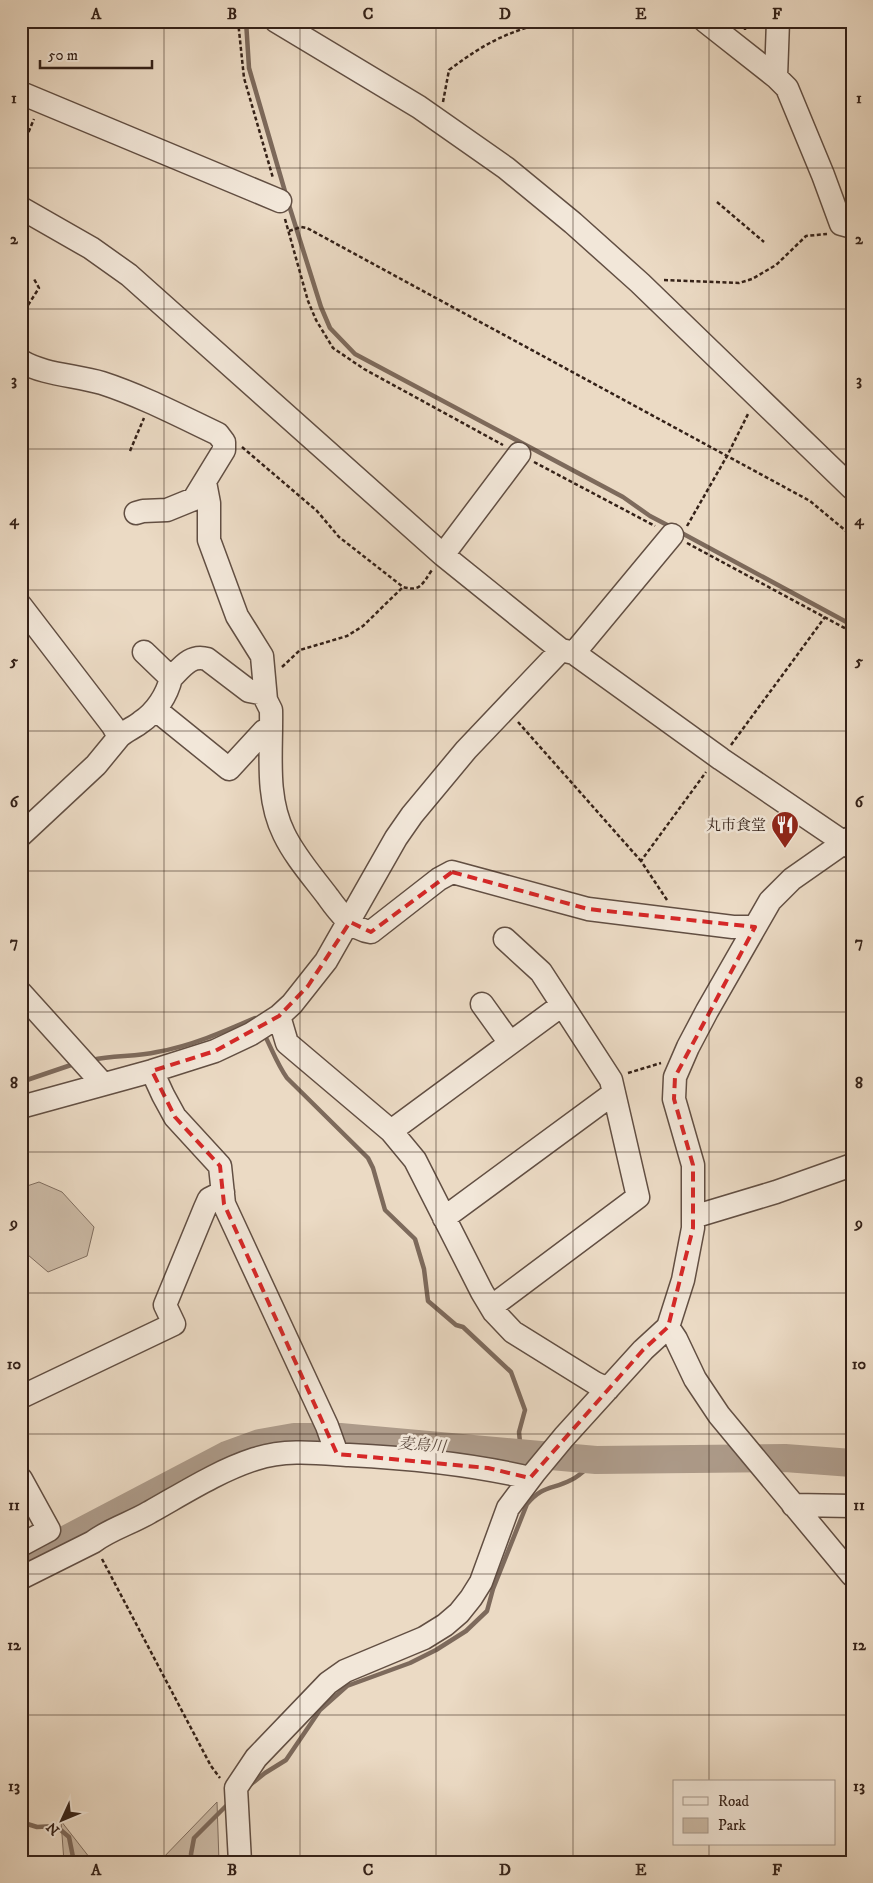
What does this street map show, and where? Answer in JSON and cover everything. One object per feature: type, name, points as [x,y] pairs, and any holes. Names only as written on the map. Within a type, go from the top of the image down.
[{"type":"street","points":[[276,21],[440,121],[544,198],[640,283],[852,488]]},
{"type":"street","points":[[705,21],[776,77],[787,88],[846,225]]},
{"type":"street","points":[[776,77],[778,21]]},
{"type":"street","points":[[31,97],[280,201]]},
{"type":"street","points":[[21,208],[91,248],[129,275],[443,555],[568,652],[719,758],[849,842],[792,879],[770,901],[697,1029],[675,1077],[674,1099],[693,1165],[693,1228],[683,1280],[668,1328],[643,1350],[530,1478],[508,1508],[481,1582],[459,1613],[445,1626],[424,1638],[345,1671],[328,1683],[256,1758],[236,1788],[240,1862]]},
{"type":"street","points":[[21,360],[28,365],[103,384],[151,402],[218,434],[224,442],[224,450],[194,499],[167,510],[143,510],[136,513]]},
{"type":"street","points":[[443,555],[519,454]]},
{"type":"street","points":[[205,482],[209,503],[209,540],[237,616],[262,656],[264,688],[270,710],[272,795],[276,814],[283,834],[298,857],[350,922],[364,932],[371,932],[439,879],[452,872],[588,909],[733,927],[754,927]]},
{"type":"street","points":[[21,1107],[152,1071],[215,1051],[251,1034],[279,1016],[308,986],[326,961],[350,922],[396,838],[412,815],[466,750],[568,652],[676,537]]},
{"type":"street","points":[[21,606],[114,726],[119,737]]},
{"type":"street","points":[[144,652],[172,678]]},
{"type":"street","points":[[21,835],[96,765],[125,730],[140,724],[156,710],[172,678],[188,662],[200,657],[207,659],[249,691],[264,688]]},
{"type":"street","points":[[156,710],[229,769],[264,731],[271,731]]},
{"type":"street","points":[[491,1307],[638,1197],[612,1087],[541,972],[505,939]]},
{"type":"street","points":[[21,993],[103,1084]]},
{"type":"street","points":[[482,1004],[510,1043]]},
{"type":"street","points":[[391,1131],[562,1005]]},
{"type":"street","points":[[279,1016],[287,1043],[391,1131],[415,1160],[491,1307],[513,1332],[608,1389]]},
{"type":"street","points":[[152,1071],[175,1117],[220,1166],[224,1204],[327,1426],[337,1454]]},
{"type":"street","points":[[444,1218],[612,1087]]},
{"type":"street","points":[[693,1217],[776,1192],[852,1165]]},
{"type":"street","points":[[21,1397],[174,1324],[165,1305],[209,1199],[223,1192]]},
{"type":"street","points":[[668,1328],[676,1339],[695,1379],[719,1415],[852,1574]]},
{"type":"street","points":[[21,1578],[93,1542],[101,1535],[138,1519],[199,1485],[256,1459],[298,1452],[383,1456],[488,1468],[530,1478]]},
{"type":"street","points":[[21,1478],[49,1530],[21,1545]]},
{"type":"street","points":[[793,1505],[852,1506]]},
{"type":"path","points":[[238,21],[244,78],[311,307],[316,320],[333,348],[364,369],[519,454],[852,632]]},
{"type":"path","points":[[440,121],[449,70],[481,47],[506,34],[551,21]]},
{"type":"path","points":[[21,150],[31,97]]},
{"type":"path","points":[[717,202],[764,242]]},
{"type":"path","points":[[640,283],[646,280],[739,283],[752,279],[776,265],[806,236],[825,235],[846,225]]},
{"type":"path","points":[[289,231],[302,227],[307,228],[810,501],[852,536]]},
{"type":"path","points":[[21,316],[39,288],[34,279]]},
{"type":"path","points":[[676,537],[727,456],[757,395]]},
{"type":"path","points":[[130,451],[151,402]]},
{"type":"path","points":[[220,437],[236,442],[317,511],[339,537],[403,586],[413,590],[419,588],[443,555]]},
{"type":"path","points":[[264,688],[293,655],[305,648],[347,636],[363,626],[403,586]]},
{"type":"path","points":[[641,861],[825,617]]},
{"type":"path","points":[[507,709],[641,861],[672,909],[671,920]]},
{"type":"path","points":[[612,1087],[666,1061],[681,1062]]},
{"type":"path","points":[[93,1542],[212,1766],[224,1784],[236,1788]]},
{"type":"highlighted area","points":[[452,872],[588,909],[755,927],[675,1077],[674,1099],[693,1165],[693,1228],[668,1327],[643,1350],[530,1478],[488,1468],[337,1454],[224,1204],[220,1166],[175,1117],[152,1071],[215,1051],[279,1016],[308,986],[350,922],[371,932]]},
{"type":"green space","points":[[39,1182],[62,1192],[94,1227],[87,1256],[48,1272],[21,1249],[21,1188]]},
{"type":"green space","points":[[217,1802],[219,1862],[159,1862]]},
{"type":"green space","points":[[61,1821],[93,1862],[64,1862]]},
{"type":"waterway","points":[[246,21],[249,68],[286,195]]},
{"type":"waterway","points":[[288,202],[321,307],[330,328],[355,354],[623,497],[650,516],[671,527]]},
{"type":"waterway","points":[[678,531],[852,625]]},
{"type":"waterway","points":[[92,1060],[149,1054],[207,1038],[255,1018],[257,1023]]},
{"type":"waterway","points":[[264,1034],[287,1078],[368,1158],[373,1168],[385,1210],[415,1239],[424,1269],[428,1301],[456,1325],[463,1327],[511,1372],[525,1410],[519,1432],[521,1453]]},
{"type":"waterway","points":[[21,1082],[74,1064]]},
{"type":"waterway","name":"麦鳥川","points":[[21,1563],[227,1455],[260,1443],[294,1437],[340,1437],[596,1460],[785,1458],[852,1463]]},
{"type":"waterway","points":[[250,1785],[286,1760],[320,1710],[347,1686],[410,1663],[436,1650],[466,1631],[487,1611],[493,1589],[527,1504],[543,1491],[581,1474],[596,1460]]},
{"type":"waterway","points":[[192,1862],[191,1854],[194,1838],[229,1803]]},
{"type":"waterway","points":[[21,1822],[37,1827],[56,1826],[69,1837],[74,1862]]},
{"type":"place","name":"丸市食堂","points":[[785,849]]}]
